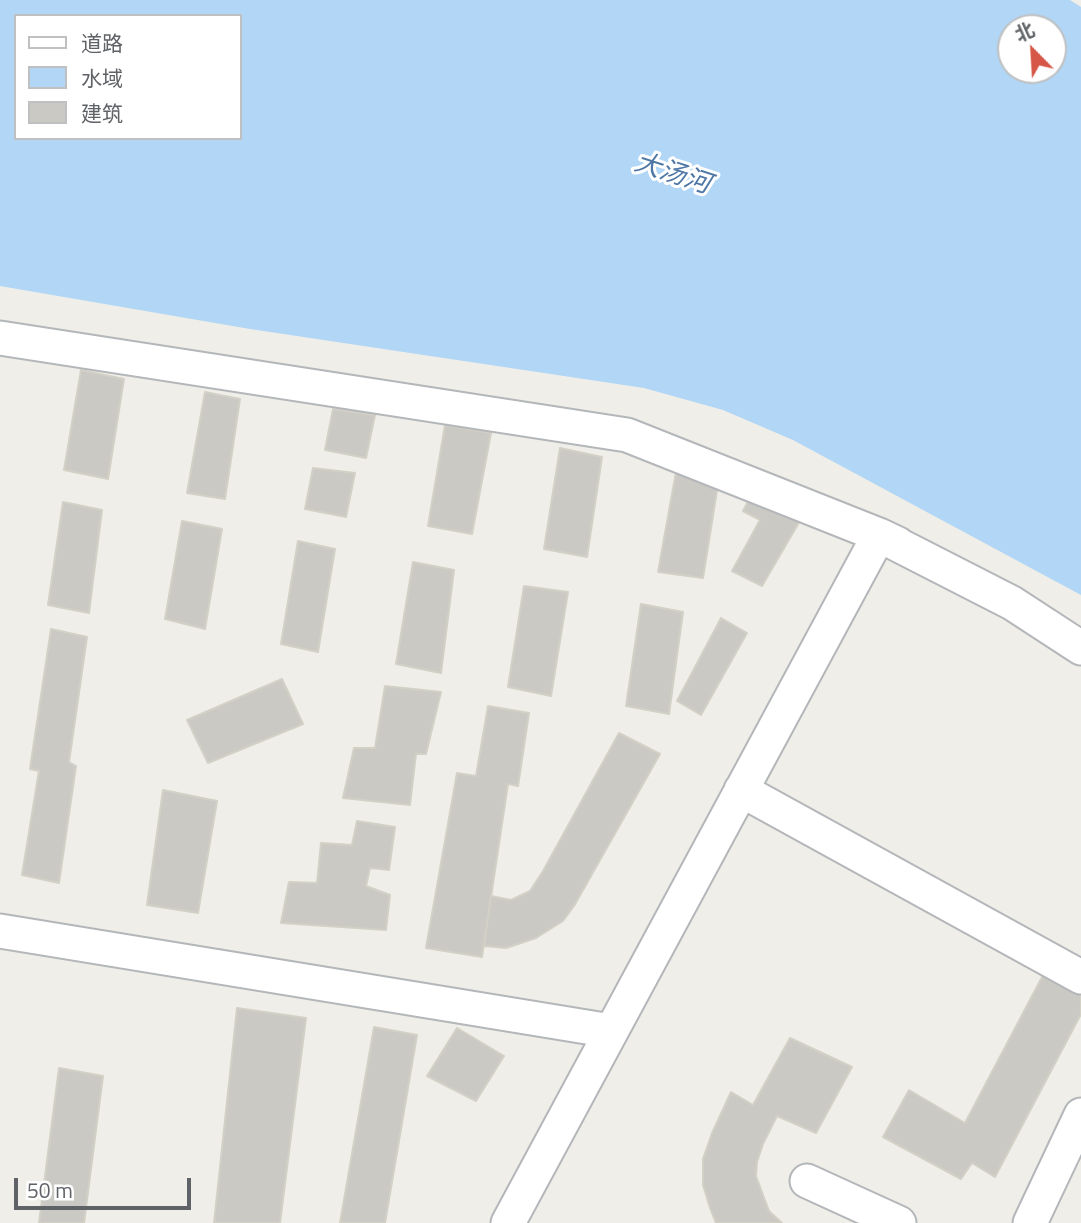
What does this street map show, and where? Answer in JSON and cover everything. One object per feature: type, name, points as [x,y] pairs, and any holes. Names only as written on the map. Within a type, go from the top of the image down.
[{"type":"street","points":[[0,338],[627,435],[879,535],[1012,603],[1081,648]]},
{"type":"street","points":[[508,1223],[879,535]]},
{"type":"street","points":[[741,790],[1081,977]]},
{"type":"street","points":[[0,931],[611,1031]]},
{"type":"street","points":[[1030,1223],[1081,1115]]},
{"type":"street","points":[[807,1181],[899,1223]]},
{"type":"water","name":"大汤河","points":[[0,0],[1070,0],[1081,7],[1081,595],[793,440],[723,410],[644,388],[250,329],[0,286]]},
{"type":"building","points":[[81,370],[124,379],[108,479],[64,470]]},
{"type":"building","points":[[205,392],[240,399],[225,499],[187,493]]},
{"type":"building","points":[[333,409],[375,415],[366,458],[325,450]]},
{"type":"building","points":[[445,425],[491,433],[472,534],[428,526]]},
{"type":"building","points":[[560,448],[602,457],[587,557],[544,549]]},
{"type":"building","points":[[313,468],[355,473],[346,517],[305,509]]},
{"type":"building","points":[[676,472],[719,478],[703,578],[658,572]]},
{"type":"building","points":[[759,480],[808,507],[762,586],[732,571],[760,520],[743,511]]},
{"type":"building","points":[[63,502],[102,510],[89,613],[48,605]]},
{"type":"building","points":[[182,521],[222,529],[205,629],[165,619]]},
{"type":"building","points":[[298,541],[335,549],[318,652],[281,644]]},
{"type":"building","points":[[413,562],[454,570],[441,673],[396,664]]},
{"type":"building","points":[[524,586],[568,592],[551,696],[508,687]]},
{"type":"building","points":[[641,604],[683,612],[669,714],[626,706]]},
{"type":"building","points":[[721,618],[747,633],[701,715],[677,701]]},
{"type":"building","points":[[51,629],[87,637],[69,762],[76,766],[59,883],[22,875],[39,771],[30,769]]},
{"type":"building","points":[[282,679],[303,724],[208,763],[187,720]]},
{"type":"building","points":[[385,686],[441,692],[426,754],[416,754],[410,805],[343,798],[354,748],[375,748]]},
{"type":"building","points":[[488,706],[529,713],[518,786],[508,784],[482,957],[426,948],[457,773],[476,776]]},
{"type":"building","points":[[619,733],[660,754],[574,906],[563,921],[536,938],[506,948],[484,946],[491,896],[511,900],[530,891]]},
{"type":"building","points":[[163,790],[217,801],[198,913],[147,905]]},
{"type":"building","points":[[357,821],[395,827],[389,870],[370,868],[366,886],[390,895],[386,930],[281,923],[289,882],[317,883],[321,843],[352,845]]},
{"type":"building","points":[[1050,962],[1081,977],[1081,1014],[995,1177],[972,1163],[961,1179],[883,1137],[909,1090],[965,1123]]},
{"type":"building","points":[[237,1008],[306,1018],[280,1223],[214,1223]]},
{"type":"building","points":[[374,1027],[417,1035],[385,1223],[340,1223]]},
{"type":"building","points":[[457,1028],[504,1056],[476,1101],[427,1076]]},
{"type":"building","points":[[790,1038],[852,1067],[816,1133],[777,1116],[763,1144],[756,1176],[769,1211],[782,1223],[716,1223],[703,1185],[703,1159],[712,1133],[731,1092],[753,1105]]},
{"type":"building","points":[[59,1068],[103,1076],[84,1223],[39,1223]]}]
